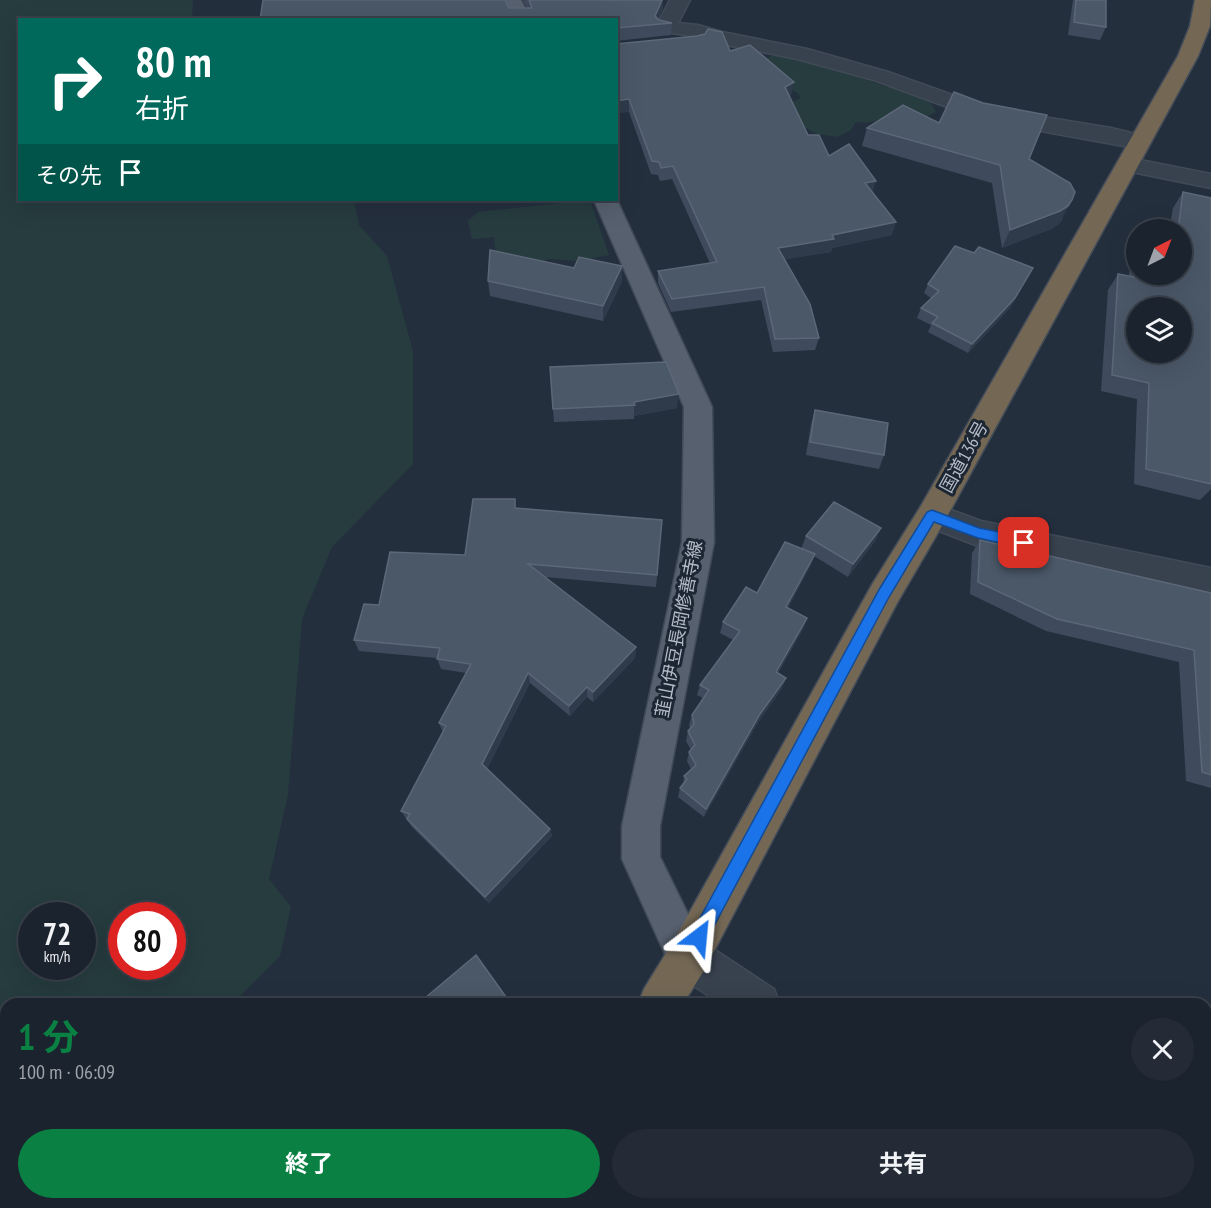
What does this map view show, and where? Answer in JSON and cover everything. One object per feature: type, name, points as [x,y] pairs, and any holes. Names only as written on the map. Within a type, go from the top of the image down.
[{"type":"highway","name":"国道136号","points":[[663,998],[688,957],[885,592],[932,515],[1135,154],[1188,56],[1200,26],[1205,0]]},
{"type":"main road","points":[[511,0],[521,18]]},
{"type":"main road","name":"韮山伊豆長岡修善寺線","points":[[606,201],[698,407],[698,542],[641,826],[641,859],[688,957]]},
{"type":"street","points":[[680,0],[666,27],[682,31],[705,31],[716,37],[800,53],[881,76],[985,114],[1111,135],[1135,154],[1211,181]]},
{"type":"street","points":[[654,45],[716,37]]},
{"type":"street","points":[[932,515],[978,533],[1211,582]]},
{"type":"street","points":[[688,957],[750,998]]},
{"type":"green space","points":[[0,0],[193,0],[192,18],[18,18],[18,201],[354,201],[359,225],[387,256],[413,351],[413,464],[332,547],[302,619],[288,795],[269,879],[291,907],[280,956],[238,998],[0,998]]},
{"type":"green space","points":[[782,55],[849,73],[884,86],[922,94],[936,112],[922,119],[890,118],[865,123],[856,122],[850,131],[837,137],[818,134],[804,127],[792,102],[801,98],[797,92],[785,89],[765,60],[771,56]]},
{"type":"green space","points":[[590,201],[609,255],[579,261],[549,259],[523,270],[497,264],[494,237],[472,239],[468,221],[478,212]]},
{"type":"building","points":[[263,0],[505,0],[509,8],[532,8],[529,0],[662,0],[655,16],[659,20],[672,23],[618,28],[618,18],[260,18]]},
{"type":"building","points":[[1076,0],[1106,0],[1106,27],[1074,22]]},
{"type":"building","points":[[708,29],[722,32],[730,51],[750,45],[794,82],[785,87],[808,135],[819,135],[829,156],[849,144],[876,181],[865,183],[896,222],[832,235],[834,239],[778,248],[810,304],[819,338],[775,339],[764,287],[672,299],[658,271],[717,262],[673,166],[661,168],[659,162],[652,161],[629,99],[618,101],[618,44],[705,34]]},
{"type":"building","points":[[954,92],[983,103],[1047,115],[1029,159],[1070,183],[1075,192],[1068,206],[1010,230],[1000,165],[867,128],[903,105],[939,123]]},
{"type":"building","points":[[1183,192],[1211,198],[1211,484],[1146,469],[1149,383],[1112,375],[1118,274],[1126,276],[1126,285],[1192,285],[1192,219],[1179,219]]},
{"type":"building","points":[[955,246],[974,253],[979,247],[1033,268],[1015,298],[972,344],[932,323],[938,317],[921,308],[939,291],[928,284]]},
{"type":"building","points":[[490,250],[574,268],[579,257],[622,266],[603,306],[488,281]]},
{"type":"building","points":[[666,362],[679,394],[634,402],[635,405],[553,409],[550,367]]},
{"type":"building","points":[[815,410],[888,423],[884,455],[810,442]]},
{"type":"building","points":[[473,499],[515,499],[515,508],[662,520],[657,575],[528,564],[636,647],[593,692],[587,687],[569,706],[528,673],[482,764],[550,829],[485,897],[407,819],[410,814],[401,811],[446,726],[439,723],[471,664],[437,659],[440,648],[354,640],[364,604],[379,605],[390,552],[465,555]]},
{"type":"building","points":[[834,502],[881,528],[853,564],[806,536]]},
{"type":"building","points":[[980,540],[1211,593],[1211,775],[1202,772],[1194,650],[1057,619],[978,582]]},
{"type":"building","points":[[785,542],[815,554],[786,607],[807,618],[776,672],[786,678],[760,714],[706,809],[680,788],[687,779],[684,776],[696,765],[689,752],[695,745],[688,731],[694,724],[692,715],[709,690],[700,685],[740,631],[723,622],[746,587],[757,593]]},
{"type":"building","points":[[476,955],[507,998],[425,998]]},
{"type":"route","points":[[699,937],[885,592],[932,515],[978,533],[1024,543]]}]
